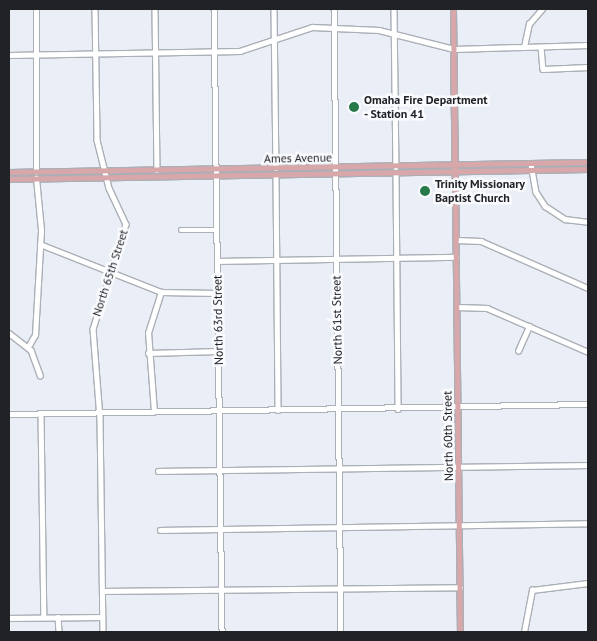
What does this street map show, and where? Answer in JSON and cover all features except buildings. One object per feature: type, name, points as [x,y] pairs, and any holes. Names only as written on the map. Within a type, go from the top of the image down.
[{"type":"main road","name":"North 60th Street","points":[[453,9],[458,169],[456,256],[460,632]]},
{"type":"main road","name":"North 60th Street","points":[[454,48],[452,169],[456,240]]},
{"type":"main road","name":"Ames Avenue","points":[[458,169],[588,162]]},
{"type":"main road","name":"Ames Avenue","points":[[9,172],[396,167],[532,170],[588,169]]},
{"type":"main road","name":"Ames Avenue","points":[[9,179],[396,173],[452,169]]},
{"type":"street","points":[[36,9],[36,172]]},
{"type":"street","name":"North 65th Street","points":[[95,9],[97,140],[107,177],[126,224],[94,329],[100,413],[103,632]]},
{"type":"street","points":[[155,9],[157,170]]},
{"type":"street","name":"North 63rd Street","points":[[214,9],[222,632]]},
{"type":"street","points":[[274,9],[276,168]]},
{"type":"street","name":"North 61st Street","points":[[334,9],[341,632]]},
{"type":"street","points":[[394,9],[396,167]]},
{"type":"street","points":[[524,47],[529,24],[542,9]]},
{"type":"street","points":[[9,55],[247,50],[299,29],[334,27],[394,32],[454,48],[588,46]]},
{"type":"street","points":[[541,47],[543,69],[588,67]]},
{"type":"street","points":[[531,164],[536,192],[550,210],[570,221],[588,222]]},
{"type":"street","points":[[396,173],[398,409]]},
{"type":"street","points":[[276,175],[278,410]]},
{"type":"street","points":[[28,347],[36,335],[40,244],[36,178]]},
{"type":"street","points":[[181,230],[217,230]]},
{"type":"street","points":[[456,240],[481,241],[588,288]]},
{"type":"street","points":[[40,244],[112,269],[161,292],[218,292]]},
{"type":"street","points":[[218,261],[396,259],[456,256]]},
{"type":"street","points":[[154,412],[148,353],[149,328],[161,292]]},
{"type":"street","points":[[457,307],[484,306],[588,352]]},
{"type":"street","points":[[518,350],[529,326]]},
{"type":"street","points":[[9,333],[28,347],[40,374]]},
{"type":"street","points":[[148,353],[219,351]]},
{"type":"street","points":[[9,414],[458,408],[588,404]]},
{"type":"street","points":[[41,414],[44,618]]},
{"type":"street","points":[[158,471],[588,465]]},
{"type":"street","points":[[160,530],[340,529],[588,523]]},
{"type":"street","points":[[524,632],[532,590],[588,583]]},
{"type":"street","points":[[102,591],[460,588]]},
{"type":"street","points":[[58,617],[59,632]]},
{"type":"street","points":[[9,618],[102,617]]},
{"type":"place","name":"Omaha Fire Department - Station 41","points":[[354,107]]},
{"type":"place","name":"Trinity Missionary Baptist Church","points":[[425,191]]}]
